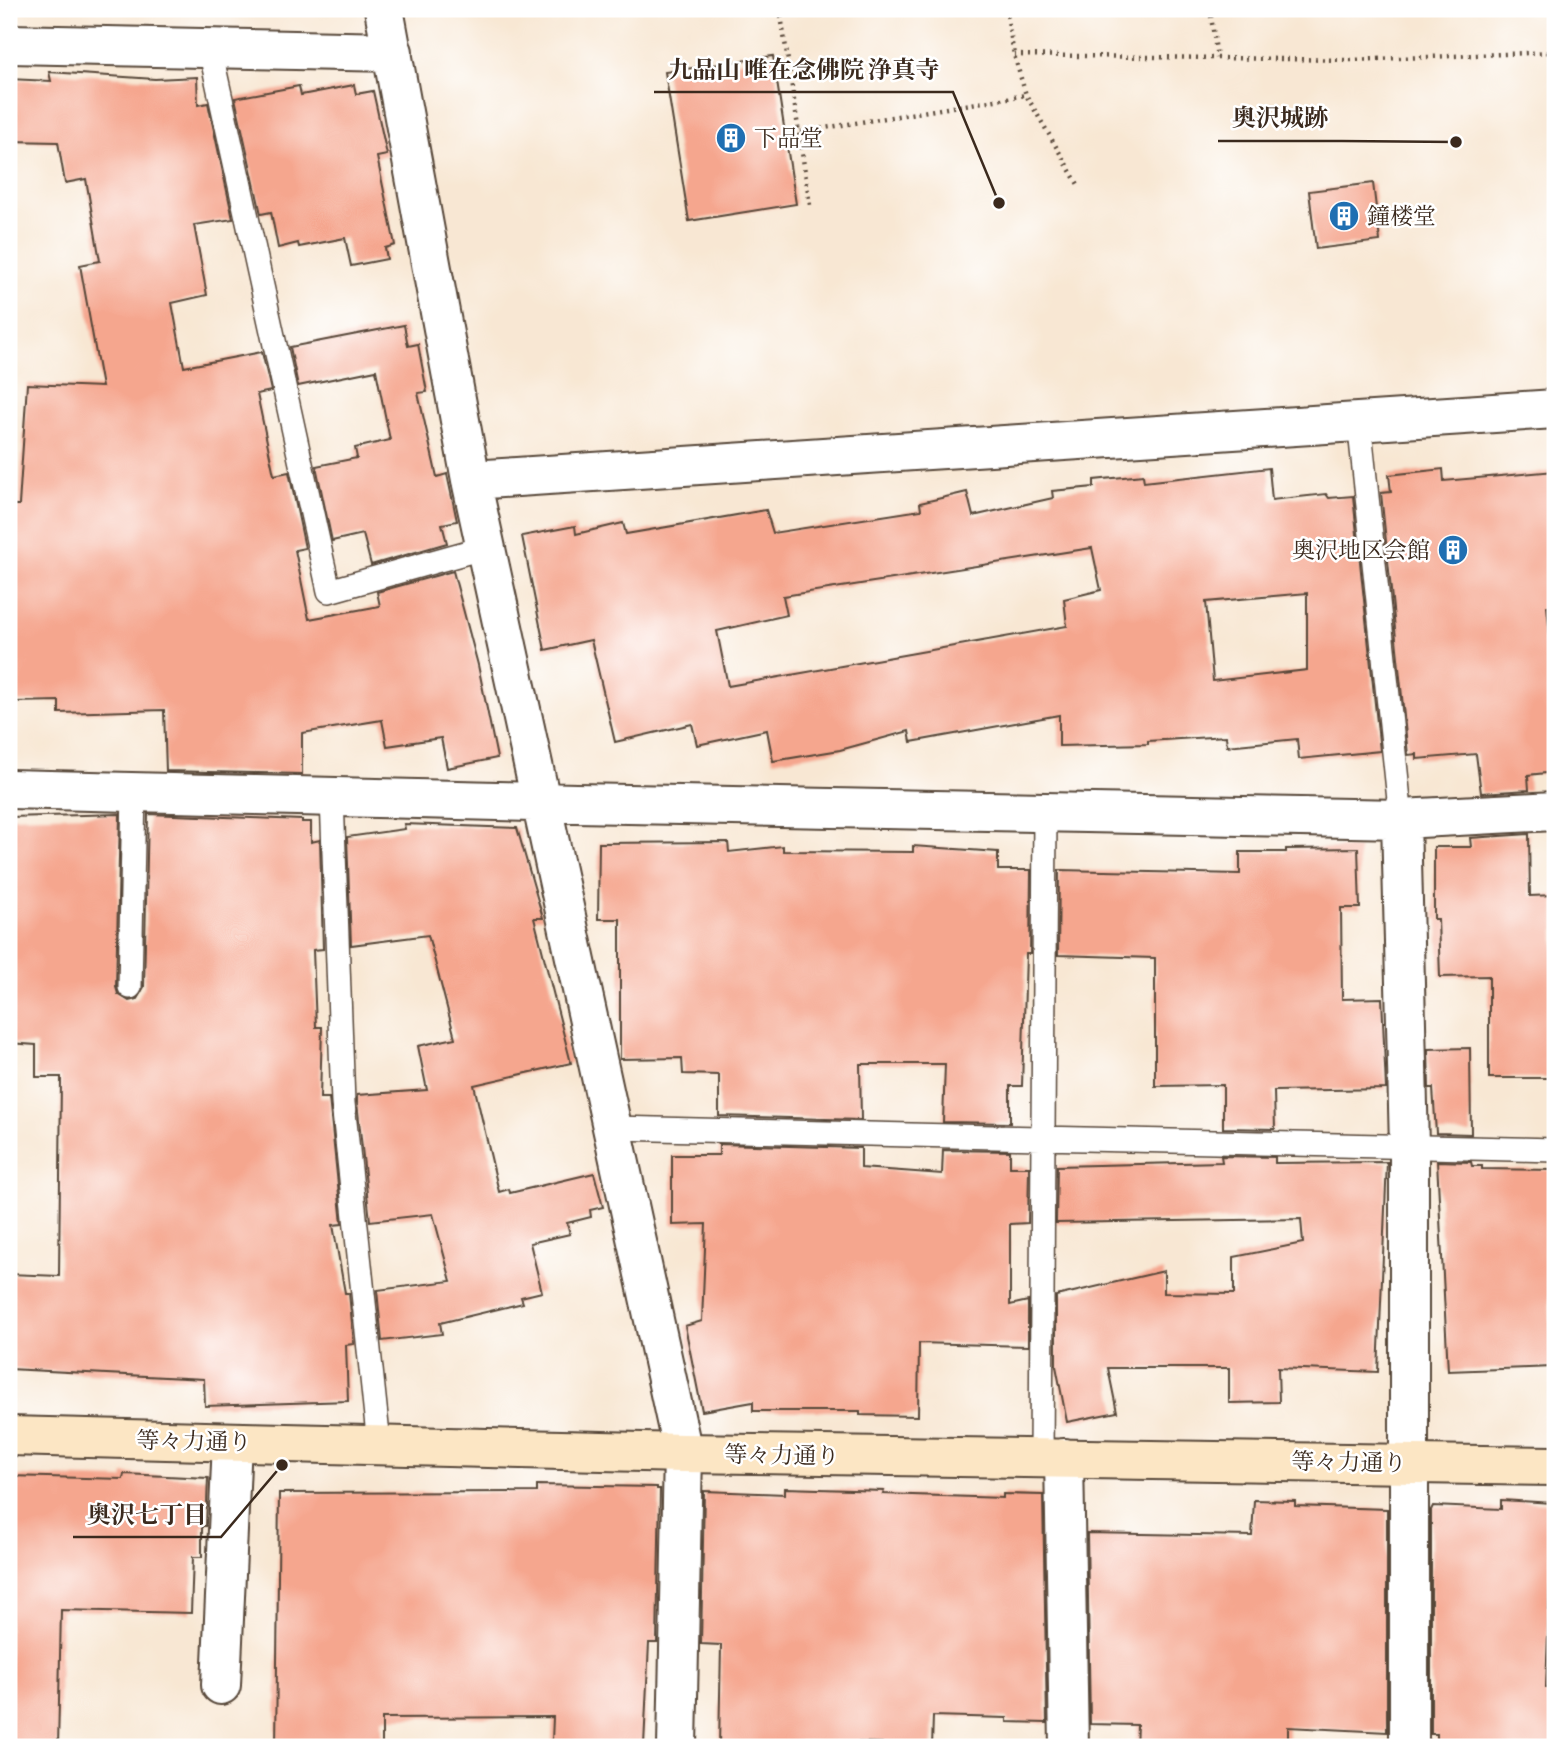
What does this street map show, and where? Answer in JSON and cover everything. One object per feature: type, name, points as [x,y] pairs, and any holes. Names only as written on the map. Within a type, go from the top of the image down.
[{"type":"street","points":[[384,9],[471,480],[683,1453],[677,1747]]},
{"type":"street","points":[[9,44],[393,52]]},
{"type":"street","points":[[471,480],[1555,409]]},
{"type":"street","points":[[9,789],[1401,819],[1555,811]]},
{"type":"street","points":[[1401,819],[1409,1147],[1409,1747]]},
{"type":"street","name":"等々力通り","points":[[9,1436],[683,1453],[1555,1466]]},
{"type":"street","points":[[221,1685],[232,1442]]},
{"type":"street","points":[[1053,1458],[1069,1747]]},
{"type":"lane","points":[[211,50],[329,591],[486,547]]},
{"type":"lane","points":[[1359,421],[1401,819]]},
{"type":"lane","points":[[130,987],[134,791]]},
{"type":"lane","points":[[332,797],[344,1103],[379,1446]]},
{"type":"lane","points":[[1045,812],[1043,1138],[1053,1458]]},
{"type":"lane","points":[[614,1128],[1555,1150]]},
{"type":"path","points":[[780,9],[810,205]]},
{"type":"path","points":[[1006,9],[1014,55],[1026,95],[1079,186]]},
{"type":"path","points":[[1210,9],[1217,58]]},
{"type":"path","points":[[1014,55],[1350,60],[1555,52]]},
{"type":"path","points":[[800,132],[1026,95]]},
{"type":"building","name":"下品堂","points":[[773,56],[796,204],[689,221],[665,72]]},
{"type":"building","points":[[49,72],[155,79],[197,77],[198,105],[208,103],[233,219],[194,225],[207,295],[172,303],[184,367],[262,352],[271,391],[257,394],[274,475],[289,472],[305,548],[295,550],[309,619],[380,606],[377,592],[453,571],[478,665],[497,758],[447,768],[441,738],[387,746],[382,720],[302,733],[302,774],[166,771],[164,710],[59,713],[59,701],[13,702],[9,505],[19,505],[27,384],[102,387],[80,265],[100,261],[86,179],[65,183],[58,142],[9,141],[9,79],[51,81]]},
{"type":"building","points":[[354,85],[356,94],[373,91],[387,155],[377,157],[395,245],[385,248],[387,259],[351,266],[345,238],[299,247],[298,243],[278,248],[271,212],[261,214],[235,98],[299,86],[301,95]]},
{"type":"building","name":"鐘楼堂","points":[[1373,183],[1380,241],[1316,249],[1309,191]]},
{"type":"building","points":[[404,325],[408,346],[418,344],[427,392],[418,393],[437,477],[447,474],[457,521],[442,524],[447,543],[371,565],[363,534],[332,541],[316,466],[357,458],[355,448],[390,440],[376,370],[298,386],[290,347]]},
{"type":"building","points":[[1269,468],[1272,500],[1326,494],[1329,498],[1353,496],[1380,751],[1299,759],[1297,739],[1227,746],[1226,736],[1148,741],[1148,744],[1059,746],[1059,715],[911,742],[909,731],[840,750],[773,761],[767,730],[697,745],[692,724],[615,742],[591,640],[545,650],[522,536],[575,526],[576,534],[623,523],[626,534],[766,510],[773,533],[921,510],[920,503],[967,492],[973,516],[1053,498],[1052,491],[1094,487],[1094,480],[1143,475],[1144,482]],"holes":[[[1092,548],[1101,590],[1064,599],[1067,626],[728,686],[717,631],[787,615],[783,596]],[[1307,593],[1307,670],[1213,681],[1206,602]]]},
{"type":"building","points":[[1443,469],[1444,481],[1555,471],[1555,605],[1547,606],[1555,686],[1555,772],[1528,775],[1529,790],[1481,793],[1476,754],[1417,759],[1417,754],[1408,755],[1381,493],[1391,492],[1389,475]]},
{"type":"building","points":[[120,814],[116,987],[118,994],[129,1001],[137,999],[144,987],[148,814],[302,820],[311,822],[311,842],[320,840],[323,949],[313,950],[316,1027],[322,1027],[320,1098],[329,1098],[342,1224],[333,1225],[345,1293],[349,1293],[354,1344],[346,1345],[348,1401],[205,1406],[204,1379],[9,1369],[9,1274],[59,1276],[61,1077],[36,1077],[36,1045],[9,1043],[9,817]]},
{"type":"building","points":[[404,824],[517,828],[543,918],[534,918],[571,1063],[474,1085],[499,1192],[509,1189],[510,1193],[594,1173],[603,1207],[590,1210],[591,1217],[567,1223],[570,1234],[530,1243],[542,1292],[521,1297],[523,1303],[440,1323],[442,1334],[382,1341],[377,1290],[451,1281],[433,1214],[370,1221],[357,1102],[357,1095],[427,1090],[418,1046],[455,1038],[428,935],[351,945],[347,837],[405,829]]},
{"type":"building","points":[[1529,834],[1530,896],[1555,895],[1555,1078],[1489,1078],[1489,976],[1440,977],[1438,919],[1434,919],[1434,847],[1471,847],[1470,838]]},
{"type":"building","points":[[728,842],[729,852],[783,846],[783,851],[913,852],[913,846],[998,852],[998,870],[1031,870],[1030,954],[1026,954],[1022,1086],[1010,1086],[1010,1123],[943,1122],[945,1064],[860,1064],[861,1120],[719,1116],[719,1075],[683,1074],[682,1058],[620,1059],[620,919],[598,919],[599,843]]},
{"type":"building","points":[[1358,848],[1360,908],[1341,908],[1342,999],[1382,998],[1386,1089],[1274,1091],[1275,1129],[1223,1128],[1223,1085],[1155,1086],[1155,958],[1058,955],[1059,870],[1240,874],[1240,852]]},
{"type":"building","points":[[1470,1048],[1471,1134],[1436,1133],[1433,1088],[1429,1088],[1428,1049]]},
{"type":"building","points":[[719,1144],[861,1148],[861,1168],[942,1174],[943,1150],[1010,1151],[1010,1167],[1029,1167],[1028,1223],[1010,1224],[1010,1305],[1028,1301],[1028,1346],[919,1343],[918,1416],[860,1415],[860,1411],[753,1411],[753,1402],[702,1411],[685,1326],[702,1321],[706,1224],[672,1225],[672,1155],[719,1155]]},
{"type":"building","points":[[1221,1156],[1275,1157],[1275,1163],[1387,1162],[1378,1372],[1278,1368],[1279,1402],[1229,1403],[1229,1368],[1108,1368],[1117,1412],[1067,1422],[1056,1366],[1056,1296],[1164,1271],[1164,1293],[1234,1294],[1234,1257],[1303,1243],[1301,1219],[1056,1223],[1057,1166],[1222,1162]]},
{"type":"building","points":[[1437,1161],[1471,1162],[1472,1166],[1482,1166],[1482,1169],[1555,1170],[1555,1277],[1549,1277],[1552,1367],[1448,1371]]},
{"type":"building","points":[[124,1474],[208,1478],[206,1526],[202,1526],[202,1557],[193,1557],[191,1613],[61,1610],[58,1747],[9,1747],[9,1476],[123,1479]]},
{"type":"building","points":[[537,1485],[660,1489],[657,1643],[649,1643],[644,1745],[552,1741],[553,1717],[382,1718],[382,1747],[276,1747],[279,1493],[537,1492]]},
{"type":"building","points":[[785,1488],[1003,1498],[1003,1494],[1043,1495],[1047,1723],[1007,1722],[1007,1718],[933,1716],[932,1747],[882,1747],[882,1743],[799,1741],[799,1747],[719,1747],[721,1645],[701,1644],[704,1491],[785,1494]]},
{"type":"building","points":[[1254,1500],[1295,1501],[1295,1506],[1387,1509],[1387,1732],[1288,1727],[1288,1747],[1136,1747],[1137,1725],[1090,1724],[1087,1533],[1252,1536]]},
{"type":"building","points":[[1501,1500],[1553,1503],[1546,1687],[1555,1687],[1555,1747],[1437,1747],[1437,1734],[1431,1734],[1431,1510],[1433,1506],[1501,1509]]},
{"type":"place","name":"下品堂","points":[[731,138]]},
{"type":"place","name":"奥沢城跡","points":[[1456,142]]},
{"type":"place","name":"九品山 唯在念佛院 浄真寺","points":[[999,203]]},
{"type":"place","name":"鐘楼堂","points":[[1344,216]]},
{"type":"place","name":"奥沢地区会館","points":[[1453,550]]},
{"type":"place","name":"奥沢七丁目","points":[[282,1465]]}]
